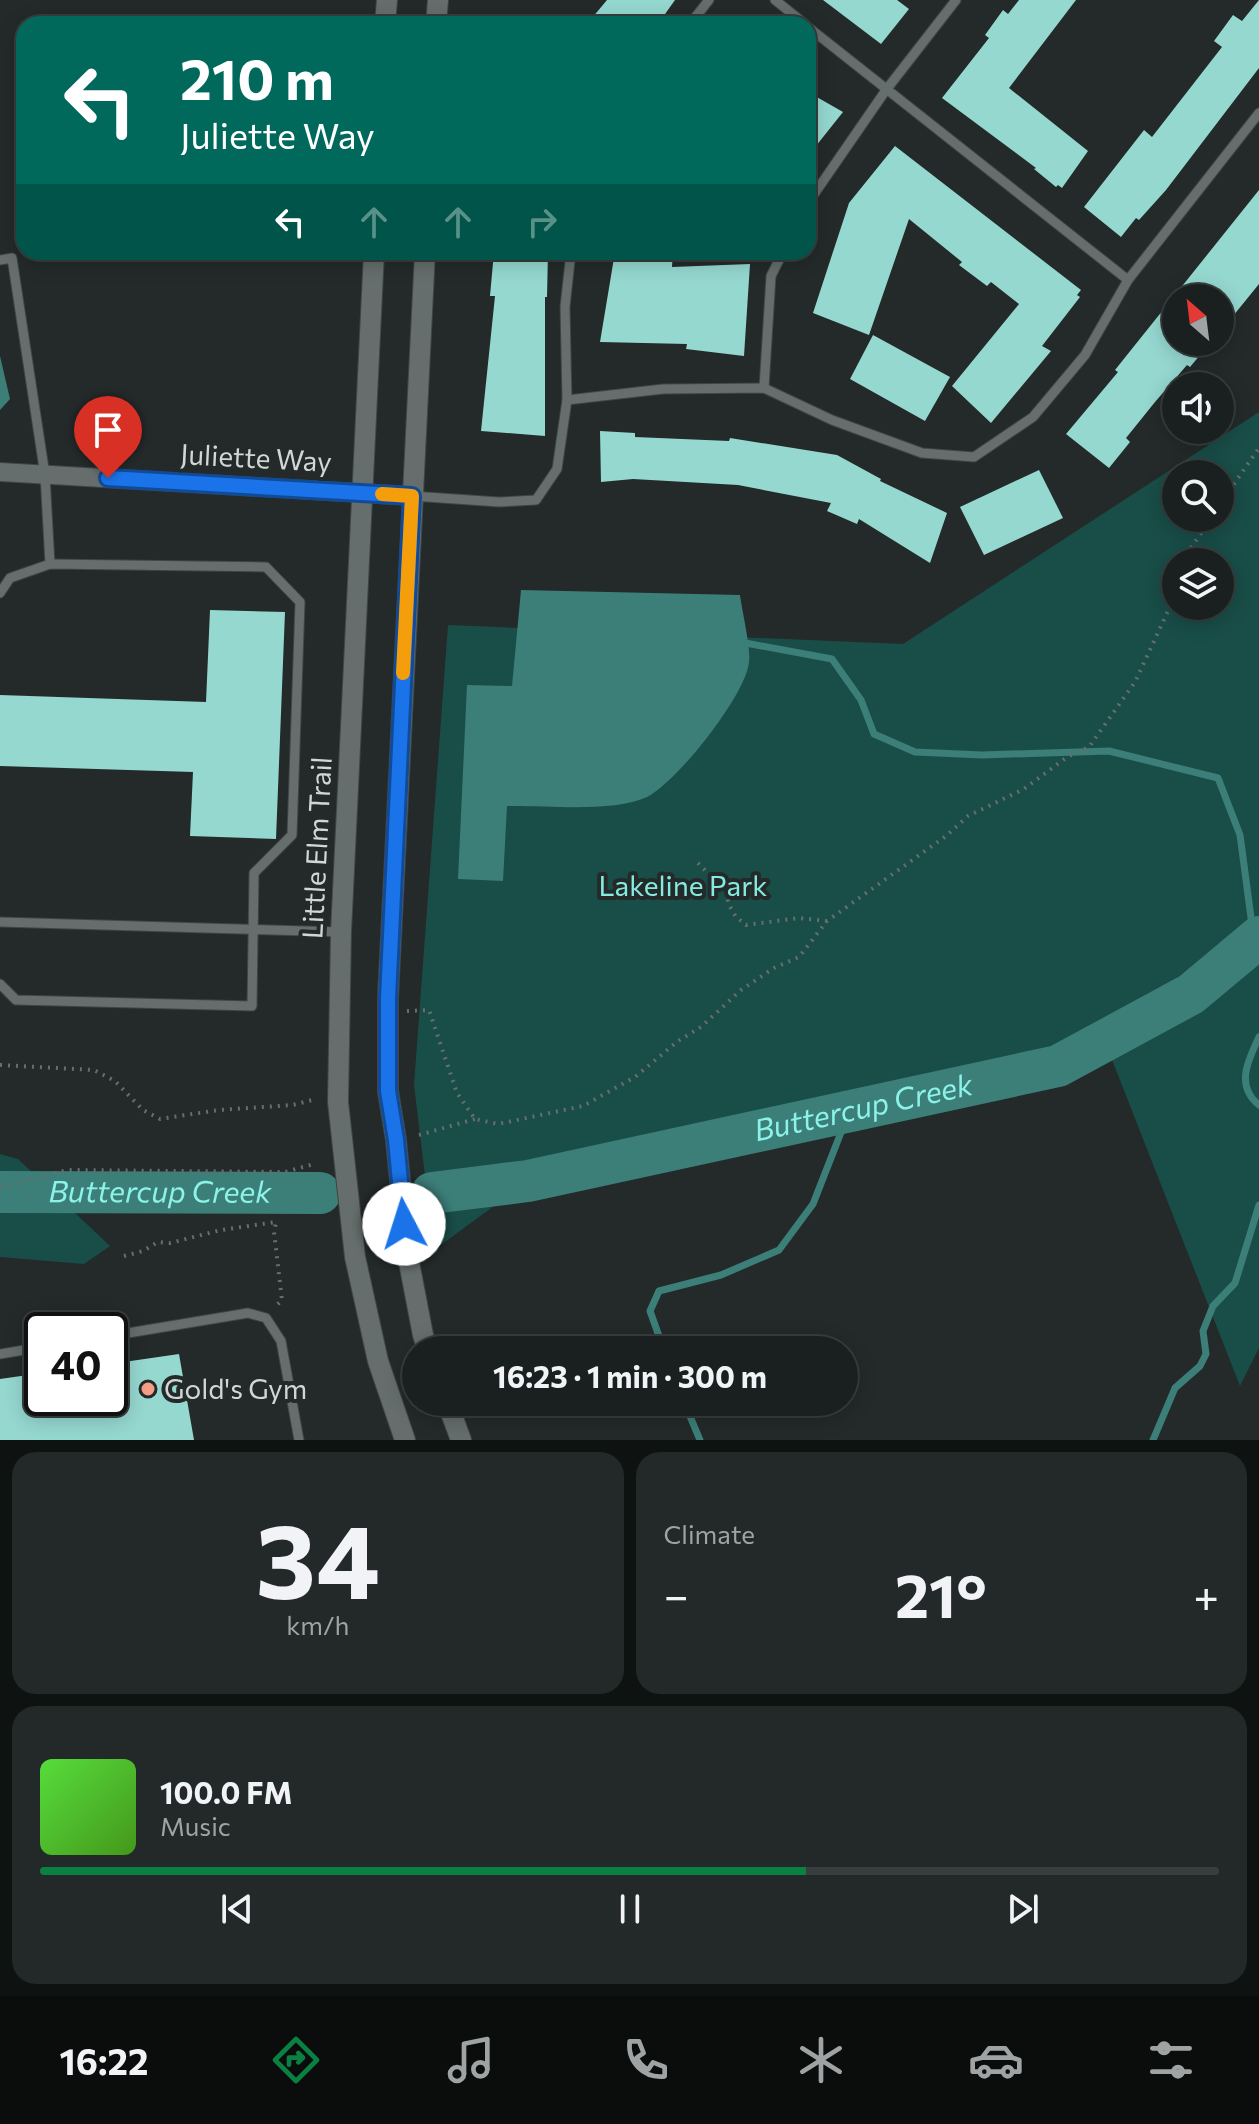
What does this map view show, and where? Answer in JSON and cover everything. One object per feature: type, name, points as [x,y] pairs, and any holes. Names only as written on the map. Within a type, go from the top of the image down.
[{"type":"street","name":"Little Elm Trail","points":[[374,260],[341,932],[338,1102],[355,1257],[378,1361],[405,1440]]},
{"type":"street","points":[[425,260],[389,967],[388,1091],[407,1252],[425,1336]]},
{"type":"street","name":"Juliette Way","points":[[0,472],[412,496]]},
{"type":"street","points":[[452,1416],[461,1440]]},
{"type":"lane","points":[[696,16],[709,0]]},
{"type":"lane","points":[[775,0],[795,16]]},
{"type":"lane","points":[[816,191],[886,90],[956,0]]},
{"type":"lane","points":[[816,33],[1128,280]]},
{"type":"lane","points":[[567,400],[663,389],[764,388],[832,420],[922,453],[974,457],[1033,417],[1085,355],[1128,280],[1259,113]]},
{"type":"lane","points":[[0,260],[12,258],[45,475],[50,564]]},
{"type":"lane","points":[[412,496],[499,502],[536,500],[557,469],[567,400],[565,307],[570,260]]},
{"type":"lane","points":[[764,388],[771,276],[779,260]]},
{"type":"lane","points":[[0,593],[10,578],[50,564],[266,567],[300,602],[292,835],[254,873],[252,1006],[16,1000],[0,984]]},
{"type":"lane","points":[[0,922],[341,932]]},
{"type":"lane","points":[[128,1333],[248,1313],[266,1318],[281,1341],[299,1440]]},
{"type":"lane","points":[[0,1354],[24,1350]]},
{"type":"path","points":[[1234,484],[1259,448]]},
{"type":"path","points":[[419,1135],[475,1119],[498,1124],[583,1106],[635,1077],[678,1041],[701,1027],[741,990],[774,968],[799,957],[827,921],[946,836],[968,816],[1024,789],[1067,757],[1089,747],[1135,682],[1164,620]]},
{"type":"path","points":[[698,863],[726,892],[736,917],[746,925],[799,918],[827,921]]},
{"type":"path","points":[[414,1011],[429,1010],[457,1093],[475,1119]]},
{"type":"path","points":[[0,1065],[94,1070],[115,1081],[143,1110],[160,1119],[219,1110],[293,1105],[318,1099]]},
{"type":"path","points":[[0,1188],[67,1170],[285,1172],[314,1164]]},
{"type":"path","points":[[124,1256],[143,1251],[158,1242],[170,1243],[221,1230],[276,1222],[274,1232],[282,1300],[266,1318]]},
{"type":"green space","name":"Lakeline Park","points":[[1259,412],[1259,1348],[1240,1386],[1105,1042],[528,1181],[434,1250],[414,1085],[448,625],[903,644],[1162,475],[1162,532],[1234,532],[1234,460],[1185,460],[1210,444],[1234,444],[1234,428]]},
{"type":"green space","points":[[0,1154],[18,1159],[110,1246],[84,1264],[0,1257]]},
{"type":"shaded area","points":[[0,356],[10,399],[0,410]]},
{"type":"shaded area","points":[[521,590],[740,595],[749,662],[745,677],[723,715],[692,756],[660,788],[647,797],[616,805],[507,806],[503,881],[458,879],[467,685],[512,686]]},
{"type":"building","points":[[607,0],[675,0],[664,16],[594,16]]},
{"type":"building","points":[[823,0],[897,0],[909,9],[881,44]]},
{"type":"building","points":[[1019,0],[1076,0],[1009,88],[1088,151],[1062,188],[1056,187],[1036,168],[942,98],[989,38],[985,35],[1003,10],[1008,14]]},
{"type":"building","points":[[1259,0],[1259,68],[1166,190],[1121,237],[1084,207],[1144,130],[1152,137],[1222,47],[1214,41],[1233,15],[1242,21]]},
{"type":"building","points":[[816,97],[843,112],[816,146]]},
{"type":"building","points":[[895,146],[1081,290],[1077,295],[1080,297],[1042,346],[1051,351],[991,423],[952,386],[1019,304],[991,282],[987,286],[959,265],[962,262],[909,219],[869,335],[813,313],[849,203]]},
{"type":"building","points":[[1259,190],[1259,284],[1234,315],[1234,284],[1184,284]]},
{"type":"building","points":[[493,260],[548,260],[545,436],[481,431],[495,296],[490,296]]},
{"type":"building","points":[[614,260],[672,260],[672,267],[750,264],[744,356],[686,349],[687,344],[600,342]]},
{"type":"building","points":[[1162,311],[1162,356],[1199,356],[1181,372],[1162,372],[1162,394],[1126,438],[1130,442],[1109,468],[1066,434],[1118,372],[1115,370]]},
{"type":"building","points":[[873,335],[950,377],[925,421],[850,379]]},
{"type":"building","points":[[600,431],[635,433],[635,437],[729,441],[730,438],[837,455],[880,481],[947,513],[930,563],[859,519],[857,524],[827,511],[831,503],[738,485],[633,479],[601,482]]},
{"type":"building","points":[[1039,470],[1063,518],[984,555],[960,507]]},
{"type":"building","points":[[210,610],[285,612],[276,839],[190,836],[193,772],[0,766],[0,695],[206,702]]},
{"type":"building","name":"Gold's Gym","points":[[179,1354],[194,1440],[0,1440],[0,1379],[24,1376],[24,1416],[128,1416],[128,1361]]},
{"type":"waterway","points":[[740,642],[832,659],[861,700],[874,734],[915,752],[982,755],[1109,751],[1218,778],[1240,835],[1254,940]]},
{"type":"waterway","name":"Buttercup Creek","points":[[432,1193],[528,1181],[1058,1066],[1191,994],[1259,937]]},
{"type":"waterway","points":[[1259,1037],[1246,1072],[1247,1090],[1259,1105]]},
{"type":"waterway","points":[[659,1336],[650,1311],[659,1291],[721,1275],[779,1250],[813,1204],[849,1112]]},
{"type":"waterway","name":"Buttercup Creek","points":[[0,1192],[320,1193]]},
{"type":"waterway","points":[[1153,1440],[1175,1388],[1200,1366],[1206,1354],[1203,1331],[1213,1306],[1235,1283],[1259,1205]]},
{"type":"waterway","points":[[690,1416],[700,1440]]},
{"type":"slow traffic","points":[[382,494],[412,496],[403,673]]},
{"type":"place","name":"Gold's Gym","points":[[148,1389]]},
{"type":"route","points":[[108,478],[412,496],[388,998],[388,1091],[404,1224]]}]
